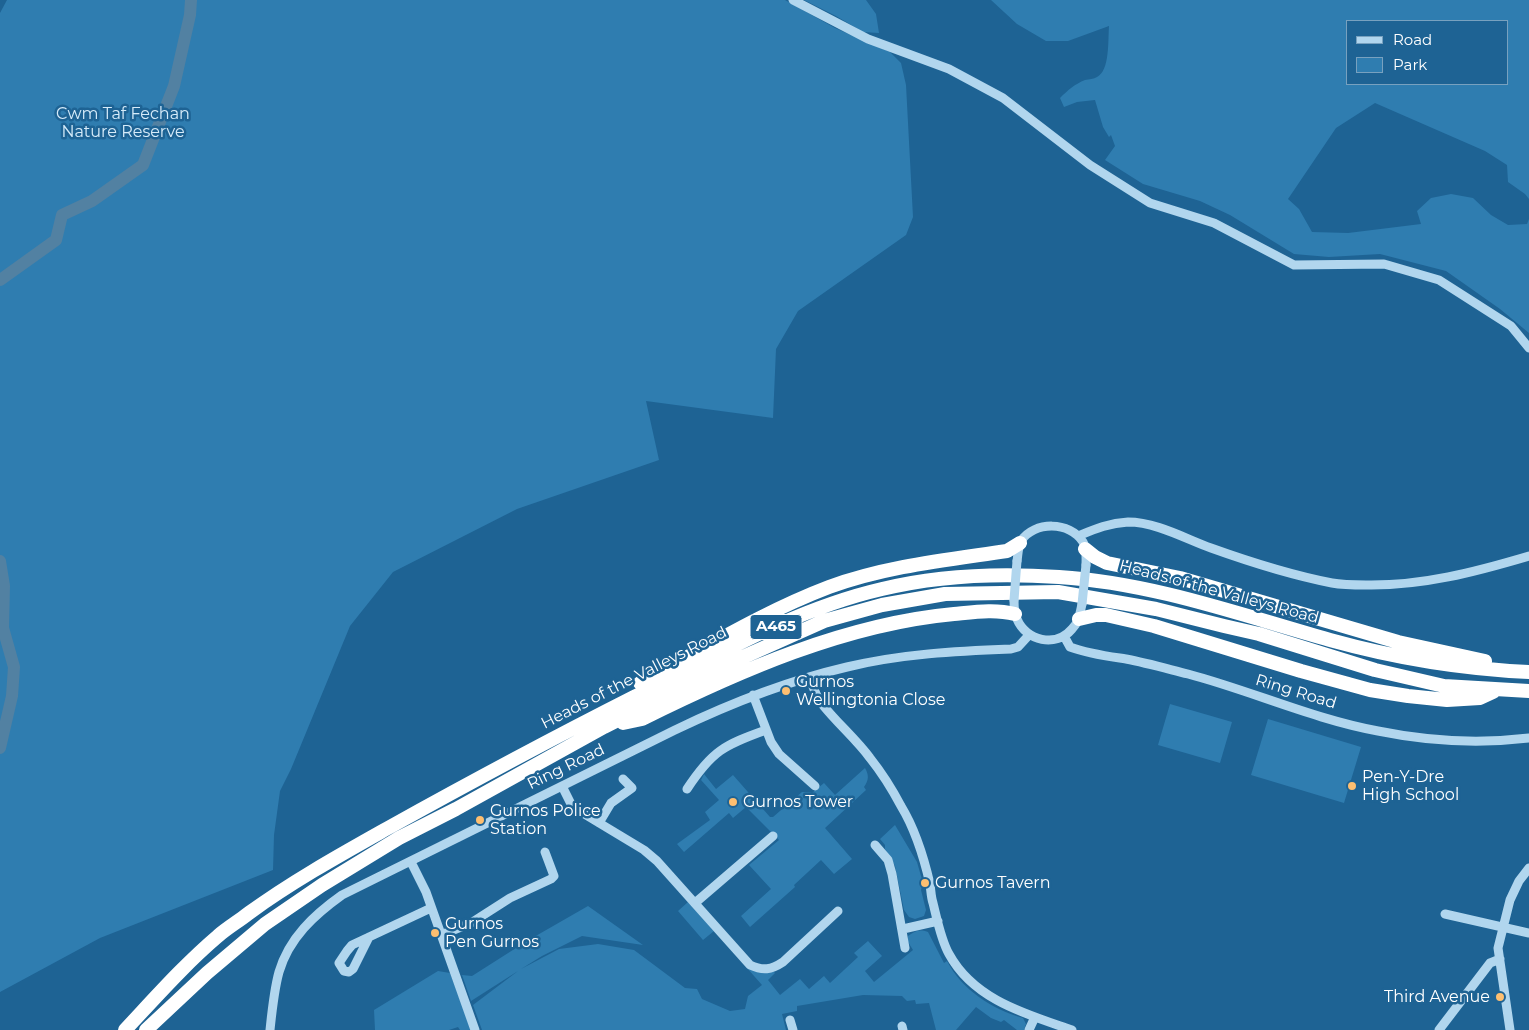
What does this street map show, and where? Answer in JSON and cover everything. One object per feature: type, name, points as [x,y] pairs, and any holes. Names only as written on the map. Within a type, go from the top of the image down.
[{"type":"highway","points":[[601,721],[619,695],[776,610],[830,587],[891,569],[1007,551],[1020,543]]},
{"type":"highway","points":[[1085,549],[1095,558],[1107,563],[1180,578],[1398,642],[1485,661],[1498,670]]},
{"type":"highway","name":"Heads of the Valleys Road","points":[[146,1030],[207,972],[265,924],[322,885],[399,838],[456,809],[601,721],[732,646],[827,606],[881,589],[932,580],[1000,575],[1057,576],[1109,581],[1158,591],[1332,640],[1399,656],[1498,670],[1529,672]]},
{"type":"highway","name":"Heads of the Valleys Road","points":[[125,1030],[218,936],[277,893],[329,860],[601,721],[824,621],[882,605],[945,594],[1058,592],[1156,609],[1259,634],[1383,672],[1444,686],[1529,691]]},
{"type":"highway","points":[[601,721],[642,719],[755,668],[822,643],[926,617],[1005,611],[1014,607]]},
{"type":"highway","points":[[1079,619],[1106,615],[1154,626],[1370,690],[1447,700],[1480,698],[1498,690]]},
{"type":"street","points":[[794,0],[868,39],[949,69],[1003,98],[1090,165],[1150,204],[1214,223],[1294,265],[1384,264],[1439,280],[1511,326],[1529,348]]},
{"type":"street","points":[[1078,536],[1104,525],[1130,522],[1164,529],[1211,548],[1262,564],[1332,583],[1356,585],[1395,585],[1432,581],[1482,570],[1529,556]]},
{"type":"street","points":[[1055,526],[1068,530],[1078,536],[1083,542],[1086,565],[1079,619],[1072,630],[1064,636],[1048,640],[1036,638],[1022,629],[1014,607],[1020,543],[1027,534],[1042,527],[1055,526]]},
{"type":"street","name":"Ring Road","points":[[270,1030],[279,972],[297,935],[313,918],[342,895],[719,708],[753,695],[809,677],[867,663],[938,653],[1011,649],[1018,647],[1029,635]]},
{"type":"street","name":"Ring Road","points":[[1064,636],[1070,647],[1089,654],[1126,659],[1190,674],[1339,721],[1377,731],[1449,740],[1480,741],[1529,738]]},
{"type":"street","points":[[809,677],[821,703],[870,757],[902,808],[912,828],[922,857],[948,953],[960,970],[972,984],[999,1002],[1072,1030]]},
{"type":"street","points":[[753,695],[771,742],[779,754],[815,786]]},
{"type":"street","points":[[687,789],[701,768],[722,748],[736,740],[766,730]]},
{"type":"street","points":[[599,823],[611,803],[632,788],[623,779]]},
{"type":"street","points":[[562,786],[571,804],[576,809],[644,850],[657,860],[750,965],[758,969],[774,968],[783,962],[838,911]]},
{"type":"street","points":[[695,903],[773,836]]},
{"type":"street","points":[[875,845],[888,860],[903,929],[905,948]]},
{"type":"street","points":[[441,936],[470,923],[510,898],[551,879],[554,876],[553,871],[545,852]]},
{"type":"street","points":[[411,862],[426,892],[475,1030]]},
{"type":"street","points":[[1510,1030],[1498,948],[1510,900],[1519,881],[1529,868]]},
{"type":"street","points":[[369,937],[431,908]]},
{"type":"street","points":[[1445,914],[1529,933]]},
{"type":"street","points":[[903,929],[938,921]]},
{"type":"street","points":[[1439,1030],[1490,963],[1500,959]]},
{"type":"street","points":[[1029,1030],[1034,1017]]},
{"type":"street","points":[[790,1020],[793,1030]]},
{"type":"green space","name":"Cwm Taf Fechan Nature Reserve","points":[[7,0],[785,0],[835,28],[890,52],[901,63],[906,85],[913,217],[906,235],[798,311],[776,349],[773,418],[646,401],[659,460],[517,509],[393,572],[350,626],[291,769],[280,791],[274,835],[273,870],[100,938],[0,992],[0,13]]},
{"type":"green space","points":[[804,0],[866,0],[876,14],[879,33],[863,32]]},
{"type":"green space","points":[[991,0],[1529,0],[1529,199],[1508,182],[1507,165],[1485,151],[1375,103],[1336,128],[1288,199],[1299,209],[1312,232],[1348,233],[1421,224],[1417,211],[1431,198],[1451,194],[1473,198],[1491,215],[1508,225],[1527,224],[1529,219],[1529,333],[1500,309],[1446,271],[1380,254],[1329,257],[1294,254],[1230,215],[1200,201],[1143,184],[1105,160],[1115,146],[1111,135],[1109,137],[1103,127],[1095,100],[1077,102],[1064,107],[1060,98],[1078,83],[1096,78],[1101,74],[1106,62],[1109,26],[1068,41],[1046,41],[1017,24]]},
{"type":"green space","points":[[1170,704],[1232,722],[1220,763],[1158,745]]},
{"type":"green space","points":[[1268,719],[1361,747],[1344,803],[1251,775]]},
{"type":"green space","points":[[865,768],[868,778],[864,787],[866,790],[825,828],[852,859],[834,874],[821,860],[794,885],[795,887],[750,927],[741,916],[771,889],[749,865],[779,840],[746,807],[733,818],[729,813],[684,852],[677,844],[710,820],[705,812],[719,800],[701,780],[704,774],[716,789],[733,775],[770,817],[773,817],[802,792],[812,793],[824,783],[835,795]]},
{"type":"green space","points":[[895,825],[917,862],[923,883],[921,890],[926,910],[924,916],[915,919],[909,917],[904,910],[895,866],[880,839]]},
{"type":"green space","points":[[688,902],[714,931],[703,940],[678,911]]},
{"type":"green space","points":[[588,906],[643,945],[582,936],[521,969],[559,949],[598,944],[634,950],[685,988],[697,989],[702,999],[730,1011],[745,1009],[748,996],[762,985],[747,968],[773,971],[775,973],[768,980],[780,995],[800,979],[809,989],[824,976],[830,983],[858,957],[854,953],[868,941],[882,956],[865,971],[874,982],[913,950],[908,942],[908,936],[922,931],[928,932],[944,963],[947,961],[969,989],[989,1004],[1023,1018],[1026,1024],[1024,1030],[1017,1030],[1004,1020],[1001,1022],[991,1018],[976,1007],[956,1030],[936,1030],[929,1003],[916,1004],[915,1000],[907,1001],[902,996],[863,995],[797,1006],[797,1011],[782,1014],[786,1030],[482,1030],[473,1005],[518,971],[471,1001],[462,975],[472,976],[527,941]]},
{"type":"green space","points":[[438,971],[450,973],[471,1030],[460,1030],[458,1027],[449,1030],[375,1030],[374,1010]]},
{"type":"waterway","points":[[0,280],[56,240],[62,215],[92,201],[143,165],[174,86],[190,15],[191,0]]},
{"type":"waterway","points":[[0,561],[4,586],[3,628],[14,667],[12,696],[0,748]]},
{"type":"place","name":"Gurnos Wellingtonia Close","points":[[786,691]]},
{"type":"place","name":"Pen-Y-Dre High School","points":[[1352,786]]},
{"type":"place","name":"Gurnos Tower","points":[[733,802]]},
{"type":"place","name":"Gurnos Police Station","points":[[480,820]]},
{"type":"place","name":"Gurnos Tavern","points":[[925,883]]},
{"type":"place","name":"Gurnos Pen Gurnos","points":[[435,933]]},
{"type":"place","name":"Third Avenue","points":[[1500,997]]}]
